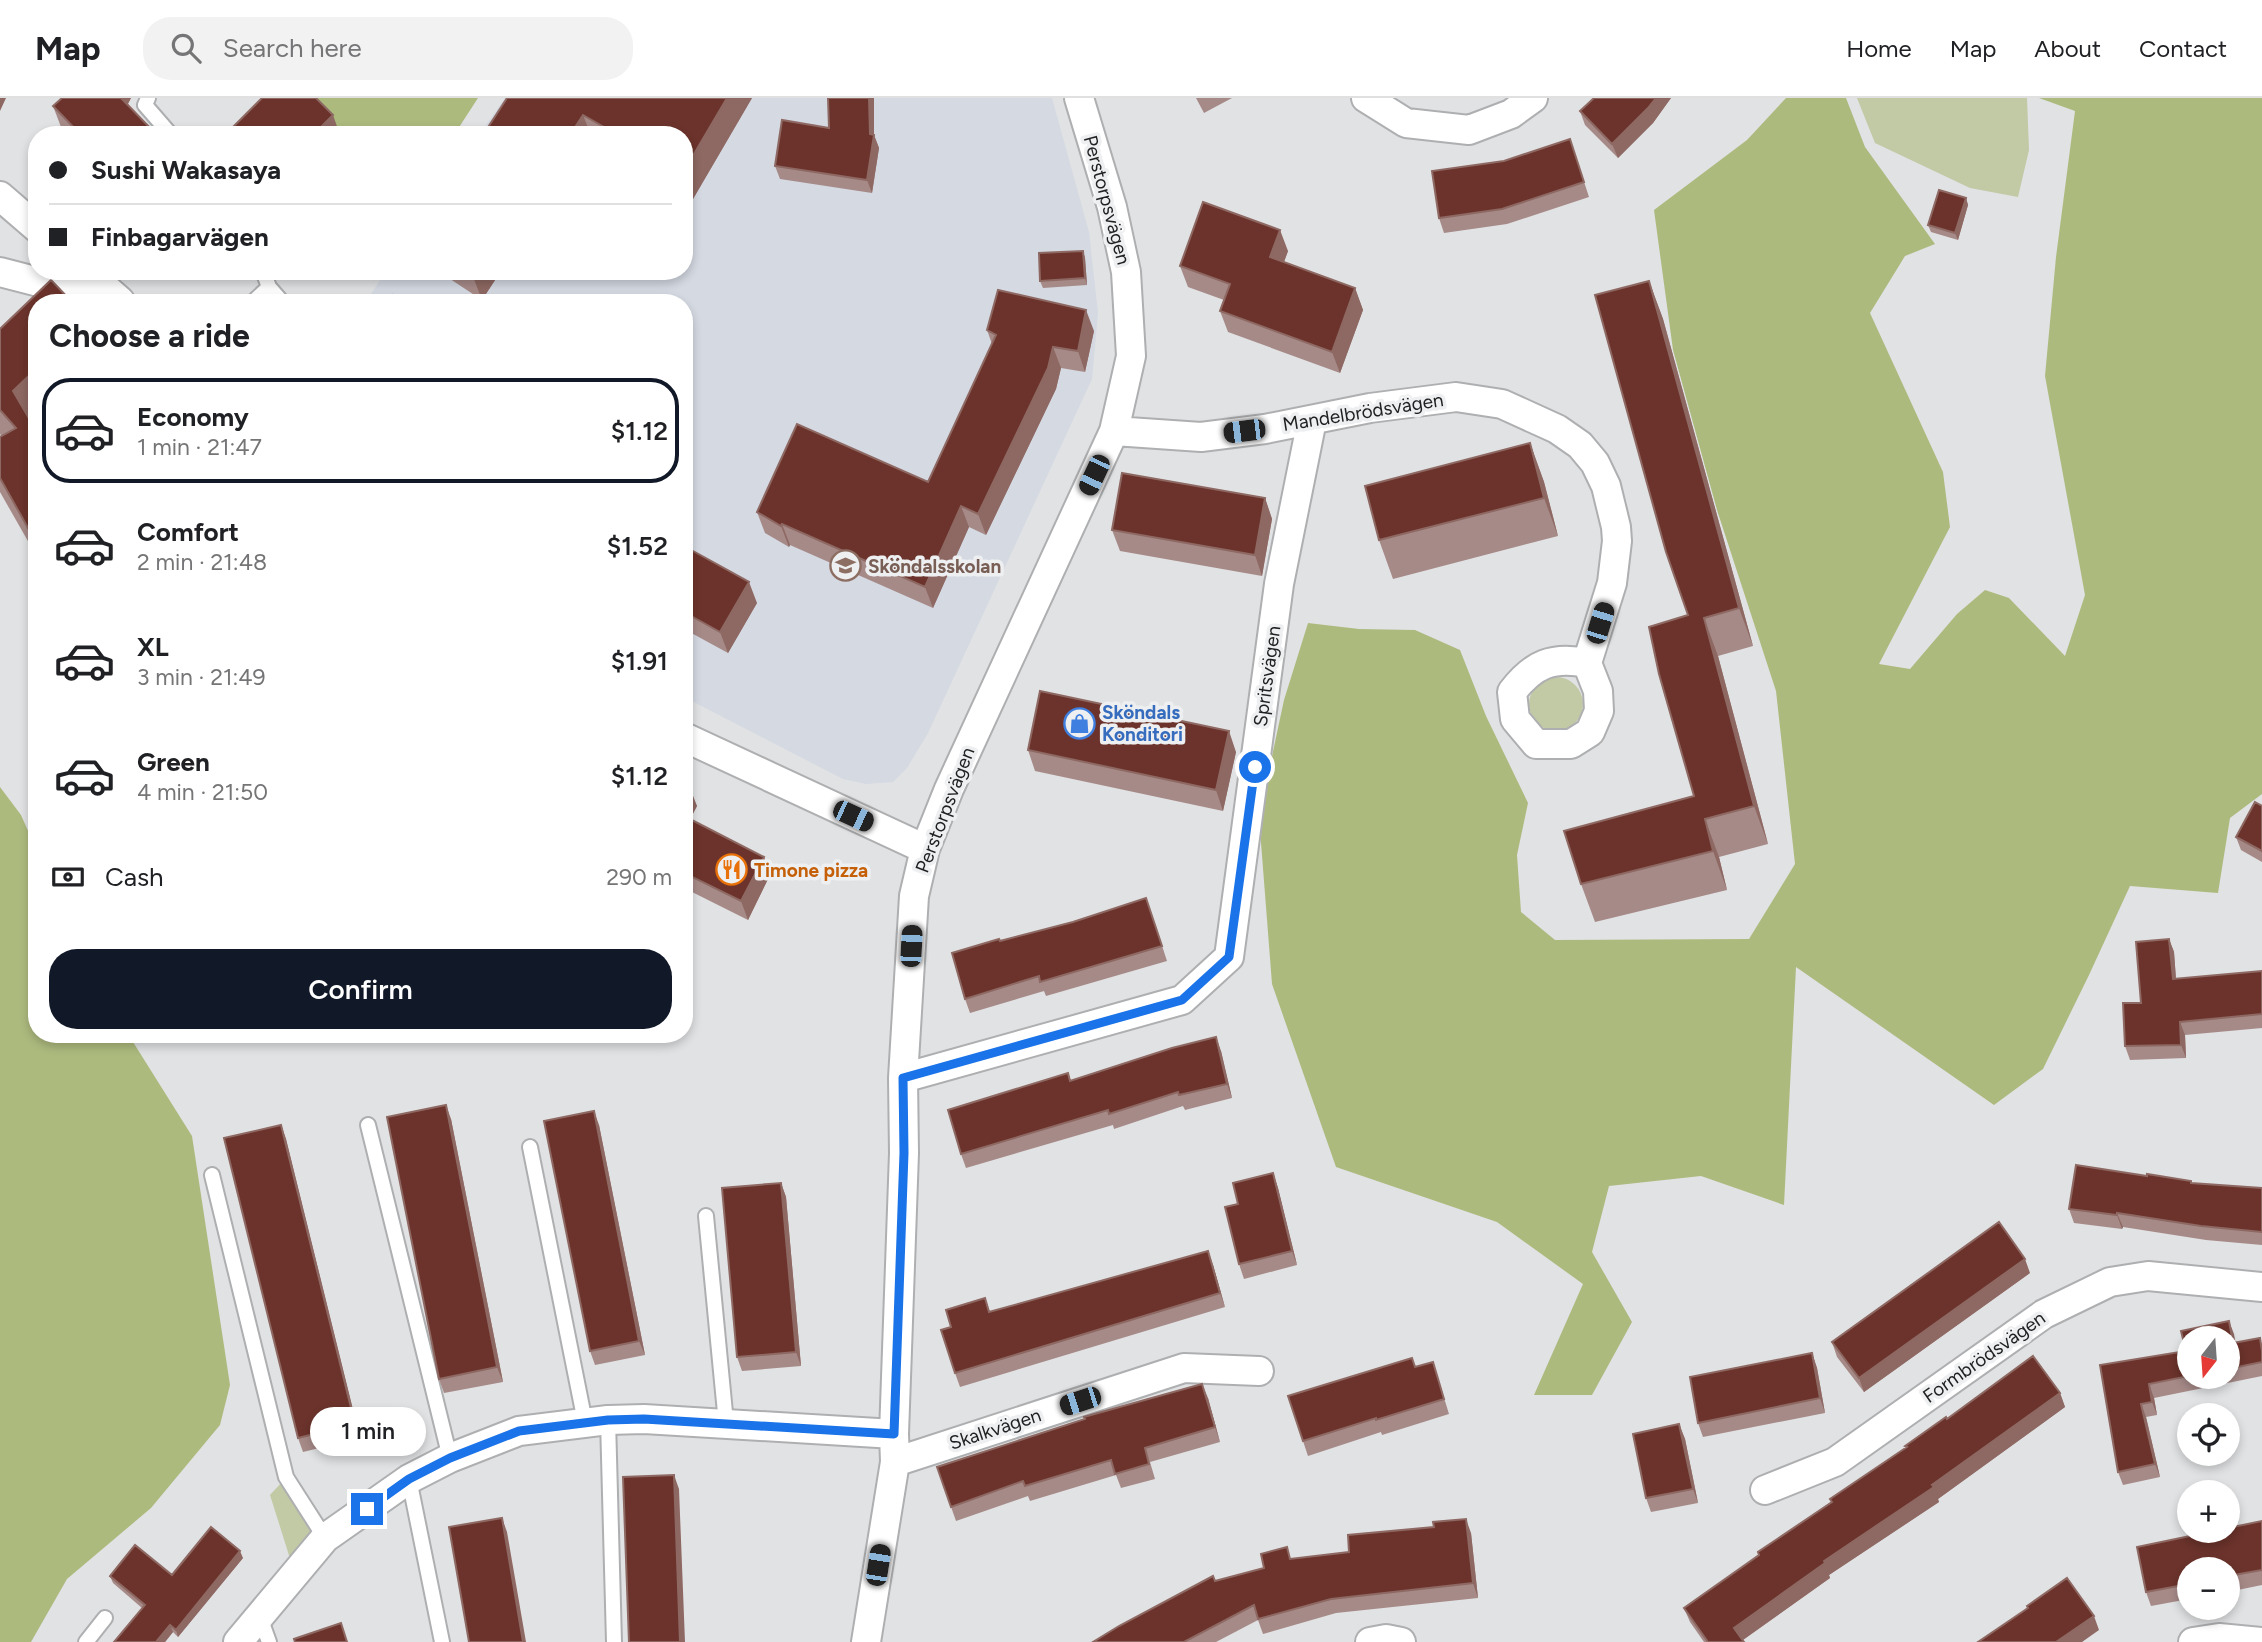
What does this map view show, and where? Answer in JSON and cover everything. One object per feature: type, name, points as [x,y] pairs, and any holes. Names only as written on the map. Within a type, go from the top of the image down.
[{"type":"street","name":"Perstorpsvägen","points":[[866,1642],[895,1462],[904,1153],[903,1078],[914,896],[925,849],[949,789],[1114,431],[1131,356],[1126,272],[1112,207],[1079,98]]},
{"type":"street","points":[[1367,98],[1406,123],[1469,130],[1511,114],[1533,98]]},
{"type":"street","points":[[0,196],[28,220]]},
{"type":"street","points":[[0,272],[28,279]]},
{"type":"street","points":[[31,280],[86,294]]},
{"type":"street","points":[[96,280],[111,294]]},
{"type":"street","name":"Mandelbrödsvägen","points":[[1114,431],[1201,437],[1370,408],[1456,397],[1502,404],[1557,429],[1580,446],[1595,463],[1606,486],[1617,541],[1612,583],[1587,663]]},
{"type":"street","name":"Spritsvägen","points":[[903,1078],[1182,1000],[1229,957],[1279,584],[1312,420]]},
{"type":"street","points":[[693,741],[925,849]]},
{"type":"street","name":"Formbrödsvägen","points":[[1765,1490],[1835,1461],[2044,1314],[2110,1282],[2148,1276],[2262,1287]]},
{"type":"street","name":"Skalkvägen","points":[[895,1462],[1184,1368],[1259,1371]]},
{"type":"street","points":[[238,1642],[265,1629],[325,1538],[409,1479],[450,1458],[519,1431],[596,1421],[644,1419],[894,1434]]},
{"type":"street","points":[[2193,1642],[2219,1638],[2262,1642]]},
{"type":"street","points":[[1370,1642],[1386,1639],[1401,1642]]},
{"type":"lane","points":[[148,98],[145,105],[163,126]]},
{"type":"lane","points":[[266,280],[275,294]]},
{"type":"lane","points":[[262,294],[269,287]]},
{"type":"lane","points":[[368,1125],[450,1458]]},
{"type":"lane","points":[[530,1147],[596,1421],[614,1642]]},
{"type":"lane","points":[[212,1175],[286,1477],[325,1538]]},
{"type":"lane","points":[[706,1216],[726,1423]]},
{"type":"lane","points":[[409,1479],[442,1642]]},
{"type":"lane","points":[[86,1642],[104,1618]]},
{"type":"shaded area","name":"Sköndalsskolan","points":[[505,98],[1052,98],[1089,232],[1098,313],[1092,379],[928,733],[907,768],[893,782],[866,784],[843,779],[693,702],[693,294],[371,294],[380,280],[693,280],[693,126],[485,126]]},
{"type":"green space","points":[[305,98],[478,98],[460,126],[331,126]]},
{"type":"green space","points":[[1786,98],[1846,98],[1865,147],[1935,244],[1905,256],[1870,313],[1943,472],[1950,527],[1879,664],[1910,669],[1957,614],[1985,590],[2009,598],[2065,656],[2085,595],[2045,376],[2056,257],[2075,111],[2039,98],[2262,98],[2262,794],[2230,818],[2218,893],[2130,886],[2043,1069],[1994,1105],[1796,967],[1784,1205],[1701,1176],[1609,1186],[1592,1252],[1632,1322],[1592,1395],[1534,1395],[1583,1284],[1497,1222],[1336,1167],[1272,984],[1259,817],[1284,700],[1308,623],[1359,629],[1415,630],[1460,650],[1486,716],[1528,803],[1517,855],[1521,912],[1555,940],[1749,939],[1795,864],[1776,691],[1717,510],[1673,350],[1654,210],[1747,140]]},
{"type":"green space","points":[[1857,98],[2027,98],[2029,150],[2018,197],[1970,188],[1875,143]]},
{"type":"green space","points":[[1556,677],[1575,685],[1583,704],[1575,723],[1556,731],[1537,723],[1529,704],[1537,685]]},
{"type":"green space","points":[[0,787],[21,815],[28,831],[28,1043],[134,1043],[192,1136],[230,1385],[220,1425],[151,1508],[67,1579],[31,1642],[0,1642]]},
{"type":"green space","points":[[283,1481],[317,1535],[293,1568],[270,1495]]},
{"type":"building","points":[[62,98],[121,98],[148,126],[72,126],[53,106]]},
{"type":"building","points":[[262,98],[316,98],[333,115],[322,126],[234,126]]},
{"type":"building","points":[[507,98],[727,98],[693,156],[693,126],[602,126],[583,115],[576,126],[489,126]]},
{"type":"building","points":[[828,98],[869,98],[870,134],[874,135],[867,180],[775,166],[782,120],[829,128]]},
{"type":"building","points":[[1594,98],[1656,98],[1612,144],[1580,111]]},
{"type":"building","points":[[1570,139],[1584,182],[1502,209],[1439,218],[1432,171],[1504,161]]},
{"type":"building","points":[[1939,190],[1966,198],[1955,233],[1928,225]]},
{"type":"building","points":[[1203,202],[1280,230],[1270,257],[1355,288],[1332,352],[1220,311],[1230,284],[1180,266]]},
{"type":"building","points":[[1083,251],[1085,278],[1040,281],[1039,253]]},
{"type":"building","points":[[51,280],[64,294],[36,294]]},
{"type":"building","points":[[1649,281],[1739,608],[1704,618],[1754,806],[1705,819],[1713,851],[1581,884],[1564,831],[1694,796],[1659,674],[1649,627],[1688,615],[1666,552],[1595,295]]},
{"type":"building","points":[[998,290],[1086,310],[1078,351],[1053,347],[1048,368],[978,514],[961,506],[925,587],[782,524],[781,526],[757,512],[797,424],[928,482],[996,335],[987,330]]},
{"type":"building","points":[[28,302],[28,377],[13,391],[28,417],[28,528],[0,478],[0,437],[16,428],[0,410],[0,329]]},
{"type":"building","points":[[1530,443],[1544,498],[1379,540],[1365,486]]},
{"type":"building","points":[[1122,473],[1265,498],[1255,555],[1112,530]]},
{"type":"building","points":[[693,551],[749,582],[720,632],[693,617]]},
{"type":"building","points":[[1040,691],[1229,731],[1216,790],[1028,750]]},
{"type":"building","points":[[2255,802],[2262,806],[2262,851],[2236,837]]},
{"type":"building","points":[[693,821],[764,857],[741,901],[693,877]]},
{"type":"building","points":[[1146,898],[1162,946],[1040,982],[1039,976],[965,999],[952,953],[1073,922]]},
{"type":"building","points":[[2169,939],[2173,979],[2262,971],[2262,1014],[2180,1022],[2181,1045],[2125,1046],[2123,1003],[2141,1003],[2136,942]]},
{"type":"building","points":[[1216,1037],[1227,1084],[1179,1095],[1178,1092],[1109,1114],[1108,1110],[961,1154],[948,1110],[1068,1073],[1070,1081],[1172,1048]]},
{"type":"building","points":[[446,1105],[497,1367],[439,1379],[387,1117]]},
{"type":"building","points":[[594,1111],[639,1341],[590,1351],[544,1121]]},
{"type":"building","points":[[281,1125],[355,1424],[298,1438],[224,1138]]},
{"type":"building","points":[[2076,1165],[2191,1183],[2262,1188],[2262,1232],[2069,1209]]},
{"type":"building","points":[[1273,1173],[1292,1251],[1239,1264],[1225,1207],[1238,1204],[1233,1183]]},
{"type":"building","points":[[781,1183],[796,1352],[737,1357],[722,1188]]},
{"type":"building","points":[[1999,1222],[2025,1259],[1859,1378],[1832,1342]]},
{"type":"building","points":[[1208,1251],[1220,1293],[955,1373],[941,1330],[951,1327],[946,1310],[985,1298],[989,1312]]},
{"type":"building","points":[[2229,1321],[2230,1326],[2205,1326]]},
{"type":"building","points":[[2260,1338],[2262,1362],[2240,1367],[2240,1342]]},
{"type":"building","points":[[2177,1352],[2177,1378],[2149,1384],[2152,1402],[2141,1404],[2155,1464],[2118,1472],[2100,1365]]},
{"type":"building","points":[[1812,1353],[1820,1398],[1698,1423],[1690,1377]]},
{"type":"building","points":[[2033,1356],[2060,1393],[1932,1485],[1934,1487],[1824,1561],[1825,1563],[1734,1628],[1744,1642],[1708,1642],[1684,1608],[1759,1555],[1758,1552],[1832,1502],[1830,1499]]},
{"type":"building","points":[[1412,1358],[1415,1367],[1433,1362],[1444,1399],[1303,1441],[1288,1396]]},
{"type":"building","points":[[1202,1384],[1215,1427],[1145,1448],[1149,1464],[1115,1474],[1111,1460],[1025,1486],[1023,1481],[951,1507],[937,1467],[1085,1419],[1084,1417]]},
{"type":"building","points":[[1679,1424],[1693,1489],[1646,1498],[1633,1434]]},
{"type":"building","points":[[674,1475],[680,1642],[629,1642],[623,1477]]},
{"type":"building","points":[[502,1518],[523,1642],[469,1642],[449,1527]]},
{"type":"building","points":[[1466,1519],[1473,1583],[1331,1599],[1258,1619],[1254,1605],[1184,1642],[1093,1642],[1213,1576],[1215,1581],[1264,1568],[1261,1554],[1287,1547],[1290,1559],[1349,1552],[1348,1535],[1434,1527],[1433,1522]]},
{"type":"building","points":[[2262,1521],[2262,1570],[2240,1574],[2240,1557],[2177,1557],[2177,1586],[2146,1592],[2137,1547],[2177,1539],[2177,1543],[2240,1543],[2240,1526]]},
{"type":"building","points":[[211,1527],[240,1551],[176,1630],[170,1625],[156,1642],[114,1642],[145,1605],[110,1576],[135,1545],[172,1575]]},
{"type":"building","points":[[2067,1578],[2094,1616],[2056,1642],[1978,1642],[2028,1608],[2027,1606]]},
{"type":"building","points":[[341,1623],[347,1642],[295,1642],[294,1639]]},
{"type":"place","name":"Sköndalsskolan","points":[[845,566]]},
{"type":"place","name":"Sköndals Konditori","points":[[1079,723]]},
{"type":"place","name":"Timone pizza","points":[[731,870]]},
{"type":"route","points":[[367,1509],[409,1479],[450,1458],[519,1431],[608,1420],[644,1419],[894,1434],[904,1153],[903,1078],[1182,1000],[1229,957],[1255,767]]}]
